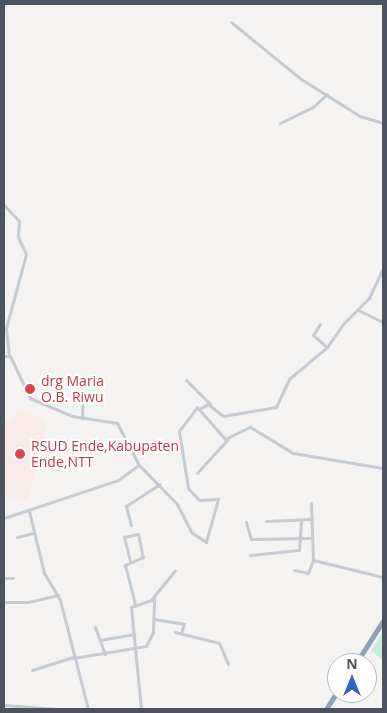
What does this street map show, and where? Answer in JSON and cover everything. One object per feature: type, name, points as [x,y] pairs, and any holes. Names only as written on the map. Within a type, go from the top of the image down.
[{"type":"highway","points":[[362,653],[383,621]]},
{"type":"street","points":[[231,22],[302,79],[360,116],[383,123]]},
{"type":"street","points":[[280,123],[313,106],[328,94]]},
{"type":"street","points":[[4,205],[20,223],[18,236],[26,254],[6,328],[9,355],[30,398],[82,418],[117,423],[139,465],[160,484],[191,532],[201,542],[208,540],[218,500],[198,500],[188,488],[179,431],[193,409],[211,406]]},
{"type":"street","points":[[186,380],[223,416],[276,407],[289,379],[328,347],[375,290],[383,268]]},
{"type":"street","points":[[358,310],[383,322]]},
{"type":"street","points":[[320,324],[314,335],[328,347]]},
{"type":"street","points":[[4,356],[9,355]]},
{"type":"street","points":[[82,418],[83,395]]},
{"type":"street","points":[[200,409],[212,428],[227,439]]},
{"type":"street","points":[[197,473],[227,439],[250,427],[294,453],[383,468]]},
{"type":"street","points":[[4,518],[118,480],[139,465]]},
{"type":"street","points":[[131,525],[126,506],[160,484]]},
{"type":"street","points":[[294,570],[308,573],[313,560],[311,502]]},
{"type":"street","points":[[29,511],[44,574],[58,595],[73,658],[88,709]]},
{"type":"street","points":[[266,521],[312,519]]},
{"type":"street","points":[[250,555],[299,550],[301,520]]},
{"type":"street","points":[[246,522],[251,539],[312,538]]},
{"type":"street","points":[[17,537],[33,533]]},
{"type":"street","points":[[130,561],[124,537],[138,534],[143,557],[130,561],[126,567],[135,604]]},
{"type":"street","points":[[313,560],[383,577]]},
{"type":"street","points":[[141,709],[137,650],[131,607],[154,596],[175,570]]},
{"type":"street","points":[[4,578],[13,578]]},
{"type":"street","points":[[4,602],[28,602],[58,595]]},
{"type":"street","points":[[32,670],[73,658],[137,650],[150,642],[154,619],[154,596]]},
{"type":"street","points":[[154,619],[184,624],[181,633]]},
{"type":"street","points":[[95,627],[105,654]]},
{"type":"street","points":[[175,632],[221,644],[228,664]]},
{"type":"street","points":[[100,640],[134,634]]},
{"type":"street","points":[[4,705],[57,709]]},
{"type":"shaded area","name":"RSUD Ende,Kabupaten Ende,NTT","points":[[20,409],[47,421],[28,500],[4,498],[4,420],[12,420]]},
{"type":"green space","points":[[383,631],[383,660],[377,656],[377,653],[371,651]]},
{"type":"place","name":"drg Maria O.B. Riwu","points":[[30,389]]},
{"type":"place","name":"RSUD Ende,Kabupaten Ende,NTT","points":[[20,454]]}]
